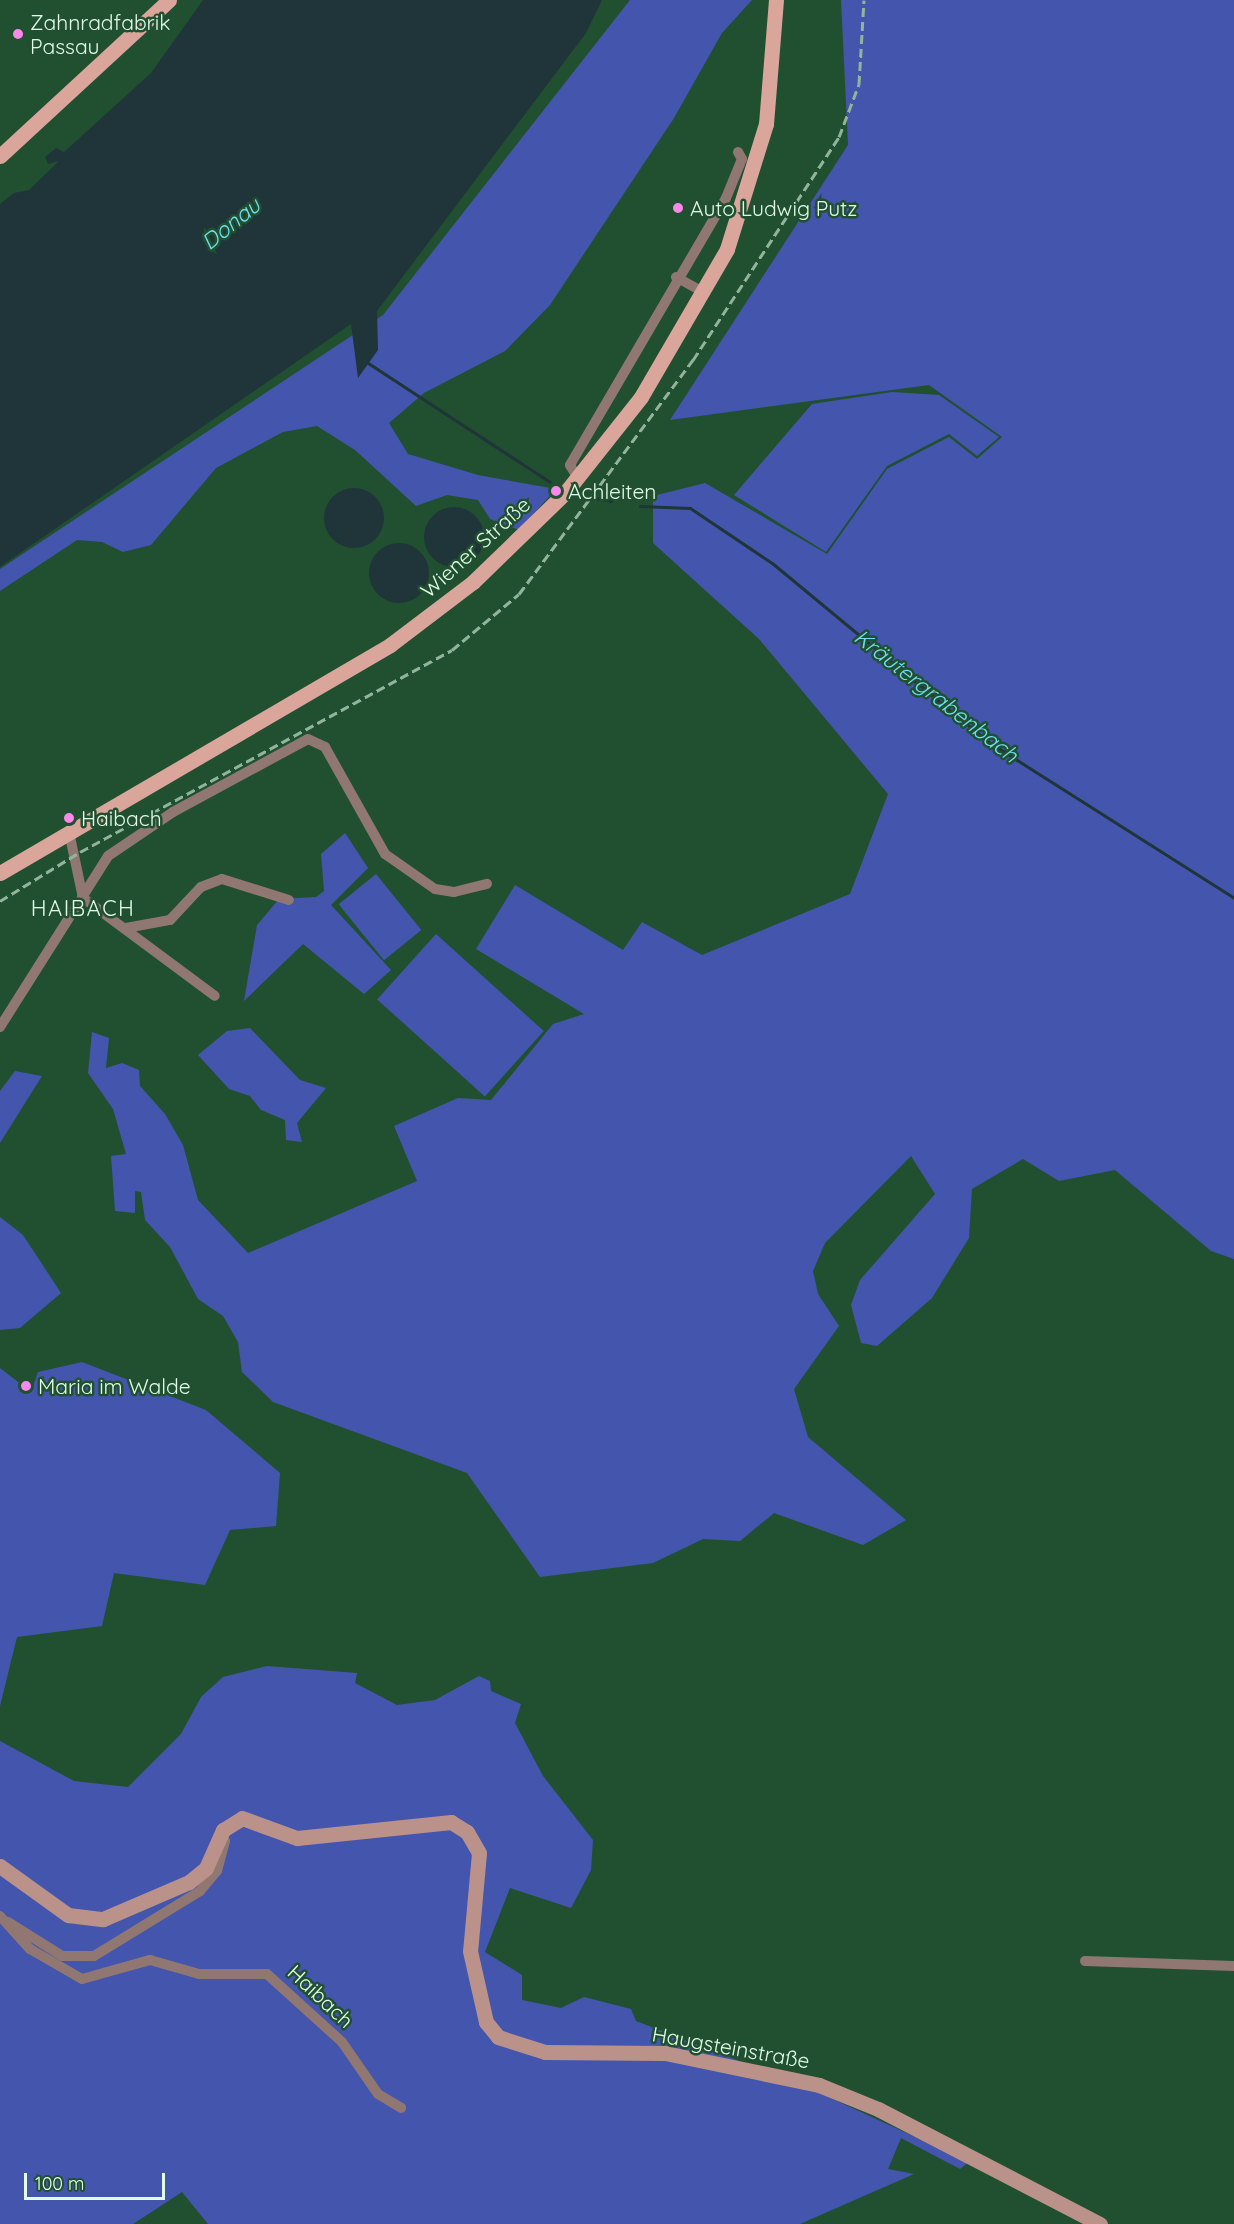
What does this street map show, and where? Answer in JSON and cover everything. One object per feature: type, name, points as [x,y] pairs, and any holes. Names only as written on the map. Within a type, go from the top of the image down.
[{"type":"main road","points":[[0,156],[169,0]]},
{"type":"main road","name":"Wiener Straße","points":[[0,873],[390,645],[473,582],[578,478],[641,397],[705,293],[744,206],[770,103],[776,0]]},
{"type":"main road","name":"Haugsteinstraße","points":[[0,1866],[68,1916],[103,1918],[189,1882],[206,1868],[219,1839],[229,1824],[242,1818],[297,1838],[451,1822],[467,1832],[479,1852],[470,1951],[486,2022],[498,2037],[545,2052],[665,2053],[819,2085],[878,2109],[1100,2224]]},
{"type":"street","points":[[578,478],[570,465],[676,277],[726,198],[741,159],[738,152]]},
{"type":"street","points":[[726,198],[744,206]]},
{"type":"street","points":[[676,277],[705,293]]},
{"type":"street","points":[[0,1027],[83,898],[94,873],[126,841],[308,739],[325,747],[385,854],[435,890],[454,892],[487,884]]},
{"type":"street","points":[[69,832],[83,898],[126,927],[215,996]]},
{"type":"street","points":[[126,927],[170,920],[201,887],[222,879],[289,900]]},
{"type":"street","points":[[4,1919],[62,1956],[94,1956],[206,1884],[221,1860],[225,1841],[219,1839]]},
{"type":"street","name":"Haibach","points":[[4,1919],[30,1949],[82,1979],[150,1960],[199,1974],[267,1974],[342,2042],[378,2094],[401,2108]]},
{"type":"street","points":[[1085,1961],[1234,1966]]},
{"type":"shaded area","points":[[630,0],[752,0],[722,33],[674,118],[550,305],[505,351],[424,393],[389,423],[408,454],[478,475],[556,489],[519,530],[490,519],[478,500],[447,495],[416,506],[355,450],[317,426],[283,432],[216,468],[151,545],[123,552],[102,542],[77,540],[0,591],[0,569],[383,315]]},
{"type":"shaded area","points":[[841,0],[1234,0],[1234,1259],[1211,1251],[1115,1170],[1059,1181],[1023,1159],[972,1189],[969,1238],[932,1298],[877,1346],[861,1343],[851,1305],[860,1280],[935,1194],[911,1156],[825,1243],[813,1271],[818,1294],[839,1326],[794,1389],[808,1437],[906,1520],[863,1545],[774,1513],[740,1541],[703,1539],[653,1563],[540,1577],[467,1473],[273,1402],[242,1372],[238,1342],[223,1316],[198,1299],[170,1247],[145,1220],[141,1192],[135,1191],[135,1213],[115,1211],[111,1156],[126,1154],[113,1109],[88,1073],[92,1032],[109,1038],[106,1068],[122,1063],[139,1070],[140,1086],[165,1114],[183,1145],[198,1200],[248,1253],[417,1181],[394,1126],[458,1098],[491,1100],[553,1024],[584,1014],[476,949],[515,885],[623,950],[642,922],[702,955],[850,894],[888,794],[759,639],[653,543],[653,496],[705,483],[827,554],[887,469],[949,437],[977,459],[1002,437],[929,385],[670,420],[848,145]]},
{"type":"shaded area","points":[[892,392],[939,395],[999,437],[977,456],[949,434],[887,466],[826,552],[734,495],[812,404]]},
{"type":"shaded area","points":[[345,833],[368,868],[331,905],[391,970],[364,994],[303,944],[244,1001],[257,925],[279,899],[316,897],[324,891],[321,854]]},
{"type":"shaded area","points":[[376,874],[421,930],[384,960],[339,904]]},
{"type":"shaded area","points":[[436,934],[544,1031],[485,1096],[377,999]]},
{"type":"shaded area","points":[[250,1028],[300,1080],[326,1088],[297,1123],[302,1142],[286,1140],[285,1120],[261,1110],[250,1096],[229,1089],[198,1055],[227,1031]]},
{"type":"shaded area","points":[[15,1071],[42,1076],[0,1143],[0,1091]]},
{"type":"shaded area","points":[[0,1217],[23,1235],[61,1293],[20,1328],[0,1330]]},
{"type":"shaded area","points":[[82,1362],[206,1410],[280,1473],[276,1526],[230,1530],[205,1585],[114,1573],[102,1626],[17,1637],[0,1706],[0,1368],[31,1392],[38,1372]]},
{"type":"shaded area","points":[[267,1666],[357,1673],[355,1683],[397,1705],[435,1700],[479,1676],[490,1681],[491,1691],[521,1704],[515,1723],[543,1776],[593,1840],[591,1870],[571,1908],[510,1888],[485,1952],[522,1975],[522,2000],[561,2008],[584,1997],[631,2009],[636,2021],[807,2087],[969,2162],[960,2169],[901,2138],[888,2169],[914,2174],[800,2224],[208,2224],[182,2192],[133,2224],[0,2224],[0,1741],[74,1781],[128,1787],[181,1734],[201,1697],[223,1677]]},
{"type":"water","name":"Donau","points":[[203,0],[602,0],[586,33],[377,311],[378,350],[358,378],[351,324],[0,567],[0,204],[14,193],[29,190],[59,161],[48,164],[45,157],[56,148],[64,152],[151,73]]},
{"type":"water","points":[[354,488],[371,493],[379,501],[384,518],[379,535],[371,543],[354,548],[337,543],[329,535],[324,518],[329,501],[337,493]]},
{"type":"water","points":[[454,507],[471,512],[479,520],[484,537],[479,554],[471,562],[454,567],[437,562],[429,554],[424,537],[429,520],[437,512]]},
{"type":"water","points":[[399,543],[416,548],[424,556],[429,573],[424,590],[416,598],[399,603],[382,598],[374,590],[369,573],[374,556],[382,548]]},
{"type":"waterway","name":"Kräutergrabenbach","points":[[368,363],[550,482]]},
{"type":"waterway","name":"Kräutergrabenbach","points":[[581,495],[611,501]]},
{"type":"waterway","name":"Kräutergrabenbach","points":[[640,506],[690,508],[772,563],[987,741],[1234,898]]},
{"type":"railway","points":[[0,901],[80,852],[452,650],[519,594],[693,360],[839,137],[859,84],[864,0]]},
{"type":"place","name":"Zahnradfabrik Passau","points":[[18,34]]},
{"type":"place","name":"Auto Ludwig Putz","points":[[678,208]]},
{"type":"place","name":"Achleiten","points":[[556,491]]},
{"type":"place","name":"Haibach","points":[[69,818]]},
{"type":"place","name":"Maria im Walde","points":[[26,1386]]},
{"type":"district","name":"HAIBACH","points":[[83,909]]}]
